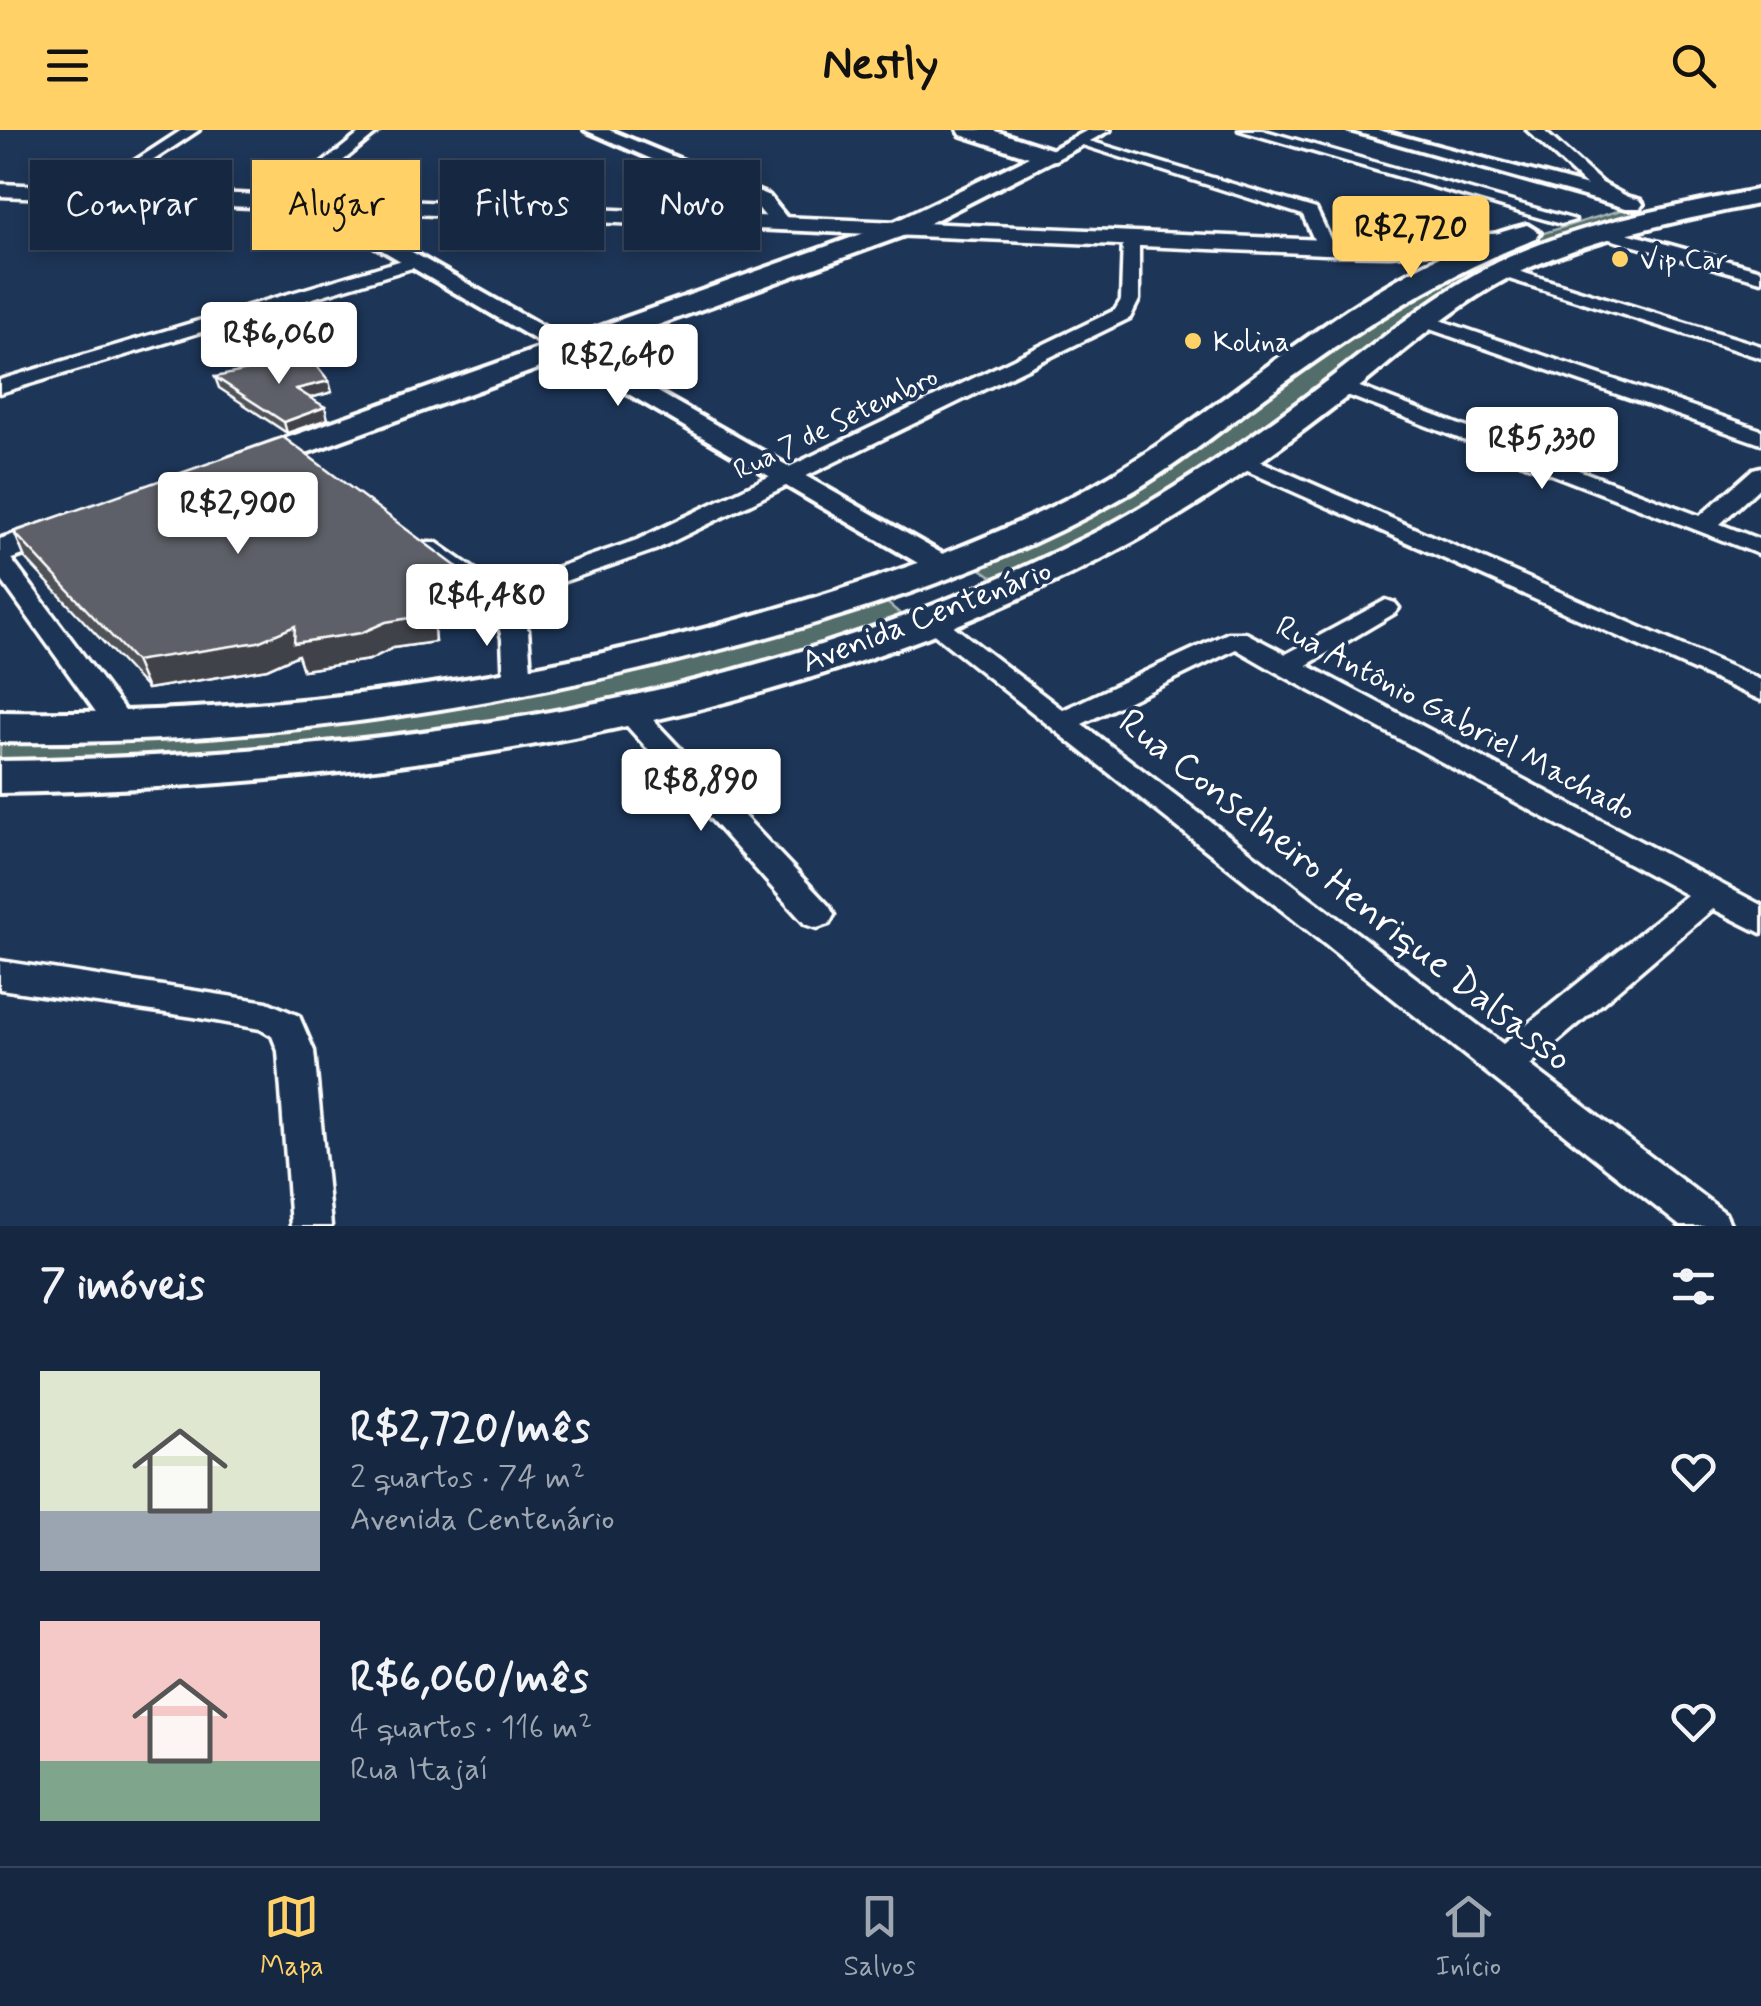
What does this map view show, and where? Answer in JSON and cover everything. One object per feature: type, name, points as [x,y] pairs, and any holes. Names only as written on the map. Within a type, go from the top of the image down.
[{"type":"main road","points":[[968,130],[1049,156]]},
{"type":"main road","points":[[217,474],[899,228],[1049,156]]},
{"type":"main road","name":"Avenida Centenário","points":[[0,777],[194,771],[489,739],[628,712],[766,676],[929,620],[1112,538],[1242,460],[1504,256],[1567,220],[1761,176]]},
{"type":"main road","points":[[0,190],[30,191]]},
{"type":"main road","name":"Avenida Centenário","points":[[0,726],[272,720],[418,702],[638,659],[889,588],[945,567],[1105,493],[1348,325],[1448,265],[1753,201]]},
{"type":"main road","points":[[1633,204],[1675,215]]},
{"type":"main road","points":[[420,208],[1504,256]]},
{"type":"main road","points":[[1390,248],[1448,265]]},
{"type":"main road","points":[[0,552],[108,512]]},
{"type":"main road","points":[[945,567],[968,581],[1007,588]]},
{"type":"main road","points":[[889,588],[929,620]]},
{"type":"street","points":[[145,160],[192,130]]},
{"type":"street","points":[[336,160],[373,130]]},
{"type":"street","points":[[594,130],[762,200],[781,223]]},
{"type":"street","points":[[1049,156],[1101,130]]},
{"type":"street","points":[[1246,130],[1567,220]]},
{"type":"street","points":[[1358,130],[1633,204]]},
{"type":"street","points":[[1534,130],[1596,186],[1633,204]]},
{"type":"street","points":[[1081,140],[1310,212],[1324,246]]},
{"type":"street","points":[[1572,188],[1596,186]]},
{"type":"street","points":[[1608,232],[1761,276]]},
{"type":"street","name":"Rua 7 de Setembro","points":[[495,597],[646,545],[1123,314],[1130,300],[1131,238]]},
{"type":"street","points":[[397,250],[945,567]]},
{"type":"street","points":[[1504,256],[1761,352]]},
{"type":"street","points":[[0,387],[416,261]]},
{"type":"street","points":[[1425,321],[1761,438]]},
{"type":"street","points":[[1341,386],[1761,548]]},
{"type":"street","points":[[290,448],[321,470]]},
{"type":"street","points":[[1242,460],[1761,691]]},
{"type":"street","points":[[1703,526],[1761,474]]},
{"type":"street","points":[[416,540],[495,597],[508,612],[514,630],[518,684]]},
{"type":"street","points":[[0,561],[122,726]]},
{"type":"street","points":[[1286,666],[1386,608]]},
{"type":"street","name":"Rua Conselheiro Henrique Dalsasso","points":[[929,620],[1711,1226]]},
{"type":"street","name":"Rua Antônio Gabriel Machado","points":[[1060,722],[1237,639],[1761,920]]},
{"type":"street","points":[[628,712],[818,914]]},
{"type":"street","points":[[1504,1065],[1711,894]]},
{"type":"street","points":[[0,976],[194,1004],[280,1021],[296,1050],[312,1226]]},
{"type":"green space","points":[[1634,206],[1657,216],[1510,260],[1150,505],[999,581],[973,564],[1352,332],[1504,245]]},
{"type":"green space","points":[[885,601],[904,617],[792,658],[652,694],[423,737],[154,764],[0,765],[0,735],[412,712],[652,669]]},
{"type":"building","points":[[310,357],[329,381],[296,389],[325,407],[284,422],[215,377]]},
{"type":"building","points":[[283,437],[457,567],[426,589],[428,615],[386,622],[361,633],[294,643],[295,626],[258,642],[135,661],[14,532]]},
{"type":"place","name":"Vip Car","points":[[1620,259]]},
{"type":"place","name":"Kolina","points":[[1193,341]]}]
